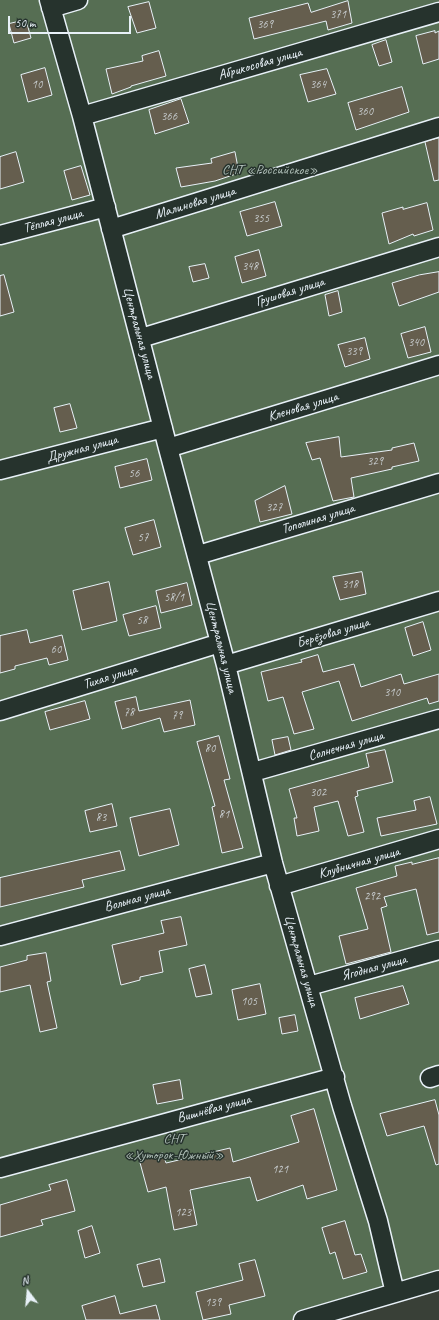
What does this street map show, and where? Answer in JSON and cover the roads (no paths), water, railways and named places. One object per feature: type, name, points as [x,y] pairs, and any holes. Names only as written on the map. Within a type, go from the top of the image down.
[{"type":"street","points":[[50,4],[78,0]]},
{"type":"street","name":"Центральная улица","points":[[50,4],[82,116],[168,448],[198,555],[253,772],[279,886],[309,986],[342,1106],[378,1222],[395,1293]]},
{"type":"street","name":"Абрикосовая улица","points":[[82,116],[439,12]]},
{"type":"street","name":"Малиновая улица","points":[[111,229],[439,127]]},
{"type":"street","name":"Тёплая улица","points":[[0,235],[106,207]]},
{"type":"street","name":"Грушовая улица","points":[[140,338],[439,247]]},
{"type":"street","name":"Кленовая улица","points":[[168,448],[439,365]]},
{"type":"street","name":"Дружная улица","points":[[0,470],[163,428]]},
{"type":"street","name":"Тополиная улица","points":[[198,555],[439,483]]},
{"type":"street","name":"Берёзовая улица","points":[[226,665],[439,601]]},
{"type":"street","name":"Тихая улица","points":[[0,711],[220,643]]},
{"type":"street","name":"Солнечная улица","points":[[253,772],[439,719]]},
{"type":"street","name":"Клубничная улица","points":[[279,886],[439,839]]},
{"type":"street","name":"Вольная улица","points":[[0,936],[273,863]]},
{"type":"street","name":"Ягодная улица","points":[[309,986],[439,950]]},
{"type":"street","name":"Вишнёвая улица","points":[[0,1168],[335,1077]]},
{"type":"street","points":[[306,1320],[439,1280]]},
{"type":"park label","name":"СНТ «Российское»","points":[[270,170]]},
{"type":"park label","name":"СНТ «Хуторок-Южный»","points":[[174,1148]]}]
